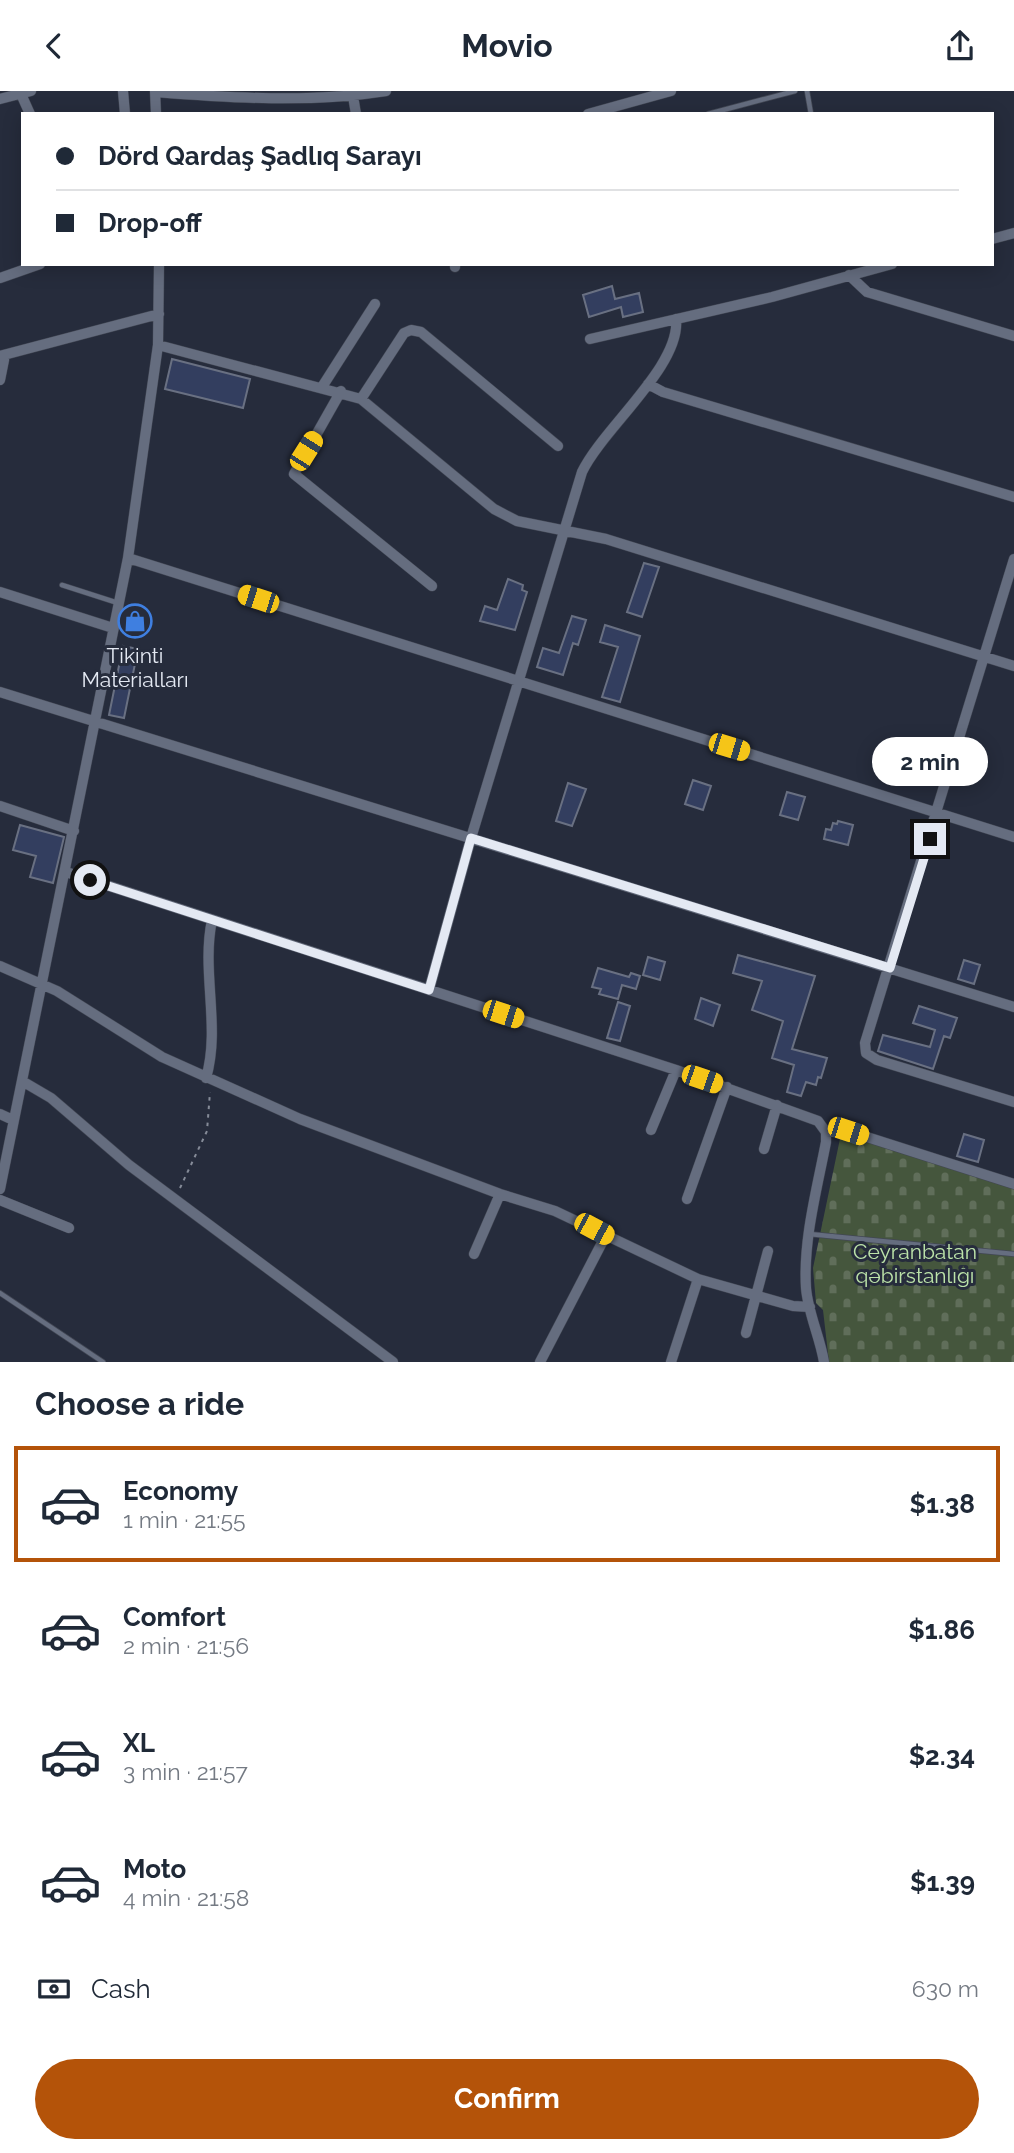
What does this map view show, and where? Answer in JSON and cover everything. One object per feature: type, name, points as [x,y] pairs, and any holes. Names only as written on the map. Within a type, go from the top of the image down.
[{"type":"street","points":[[123,91],[125,112]]},
{"type":"street","points":[[156,112],[156,92],[353,96],[386,91]]},
{"type":"street","points":[[595,112],[671,91]]},
{"type":"street","points":[[0,99],[26,92],[30,112]]},
{"type":"street","points":[[353,96],[356,112]]},
{"type":"street","points":[[994,238],[1014,233]]},
{"type":"street","points":[[0,278],[34,266]]},
{"type":"street","points":[[0,1189],[128,558],[158,345],[159,266]]},
{"type":"street","points":[[590,339],[884,266]]},
{"type":"street","points":[[849,275],[867,292],[1014,336]]},
{"type":"street","points":[[322,387],[375,304]]},
{"type":"street","points":[[0,380],[3,356],[159,314]]},
{"type":"street","points":[[429,990],[471,838],[564,530],[592,453],[648,384],[671,348],[677,329],[676,319]]},
{"type":"street","points":[[361,399],[404,333],[411,330],[421,332],[558,446]]},
{"type":"street","points":[[158,345],[341,391],[361,399],[504,516],[606,539],[1014,666]]},
{"type":"street","points":[[648,384],[676,396],[1014,497]]},
{"type":"street","points":[[341,391],[293,474],[432,586]]},
{"type":"street","points":[[128,558],[1014,837]]},
{"type":"street","points":[[1014,559],[865,1043],[866,1053],[877,1060],[1014,1102]]},
{"type":"street","points":[[0,592],[113,628]]},
{"type":"street","points":[[0,692],[1014,1007]]},
{"type":"street","points":[[0,806],[74,831]]},
{"type":"street","points":[[66,872],[727,1087],[810,1116],[826,1132],[848,1131],[1014,1184]]},
{"type":"street","points":[[209,1079],[211,1059],[208,943],[212,920]]},
{"type":"street","points":[[0,966],[71,999],[162,1056],[300,1119],[500,1194],[555,1211],[698,1279],[793,1306],[810,1307]]},
{"type":"street","points":[[651,1130],[676,1070]]},
{"type":"street","points":[[22,1081],[51,1098],[129,1165],[393,1362]]},
{"type":"street","points":[[687,1199],[727,1087]]},
{"type":"street","points":[[764,1149],[777,1105]]},
{"type":"street","points":[[0,1114],[13,1120]]},
{"type":"street","points":[[824,1362],[810,1307],[806,1275],[809,1234],[826,1132]]},
{"type":"street","points":[[474,1254],[500,1194]]},
{"type":"street","points":[[0,1200],[69,1228]]},
{"type":"street","points":[[540,1362],[606,1235]]},
{"type":"street","points":[[746,1333],[768,1251]]},
{"type":"street","points":[[671,1362],[698,1279]]},
{"type":"lane","points":[[716,112],[796,91]]},
{"type":"lane","points":[[807,91],[811,112]]},
{"type":"lane","points":[[62,585],[118,603]]},
{"type":"lane","points":[[809,1234],[1014,1254]]},
{"type":"lane","points":[[0,1293],[103,1362]]},
{"type":"path","points":[[175,1199],[206,1131],[209,1079]]},
{"type":"green space","name":"Ceyranbatan qəbirstanlığı","points":[[841,1134],[1014,1188],[1014,1362],[829,1362],[823,1310],[816,1303],[813,1268]]},
{"type":"building","points":[[612,286],[615,299],[639,293],[643,312],[623,317],[621,307],[589,317],[583,295]]},
{"type":"building","points":[[172,359],[250,379],[243,408],[165,389]]},
{"type":"building","points":[[644,563],[659,567],[642,617],[627,612]]},
{"type":"building","points":[[508,579],[523,585],[522,590],[527,592],[515,630],[480,621],[485,606],[497,610]]},
{"type":"building","points":[[572,616],[586,620],[578,645],[573,643],[563,675],[537,667],[543,648],[559,653]]},
{"type":"building","points":[[605,625],[640,636],[620,702],[602,697],[618,647],[600,642]]},
{"type":"building","points":[[123,646],[138,649],[124,718],[109,715]]},
{"type":"building","points":[[693,780],[711,786],[703,810],[685,804]]},
{"type":"building","points":[[568,783],[586,789],[572,826],[556,821]]},
{"type":"building","points":[[787,792],[805,797],[798,820],[780,815]]},
{"type":"building","points":[[838,821],[853,825],[848,845],[824,839],[826,829],[831,830],[833,823],[837,824]]},
{"type":"building","points":[[20,825],[64,837],[53,883],[30,877],[36,856],[13,850]]},
{"type":"building","points":[[738,955],[815,976],[792,1049],[827,1058],[821,1078],[818,1077],[816,1085],[806,1082],[801,1096],[787,1092],[794,1065],[772,1058],[783,1021],[752,1010],[762,981],[733,973]]},
{"type":"building","points":[[648,957],[665,962],[660,980],[643,975]]},
{"type":"building","points":[[964,960],[980,965],[974,984],[958,979]]},
{"type":"building","points":[[598,968],[629,977],[631,973],[640,976],[636,989],[622,985],[618,999],[599,994],[601,989],[592,987]]},
{"type":"building","points":[[701,998],[720,1005],[713,1026],[695,1019]]},
{"type":"building","points":[[618,1002],[630,1006],[620,1041],[607,1038]]},
{"type":"building","points":[[919,1006],[957,1018],[950,1038],[944,1036],[933,1069],[878,1051],[883,1035],[930,1047],[935,1030],[913,1023]]},
{"type":"building","points":[[964,1134],[984,1140],[978,1162],[957,1156]]},
{"type":"place","name":"Tikinti Materialları","points":[[135,621]]},
{"type":"route","points":[[90,880],[429,990],[471,838],[890,968],[930,839]]}]
